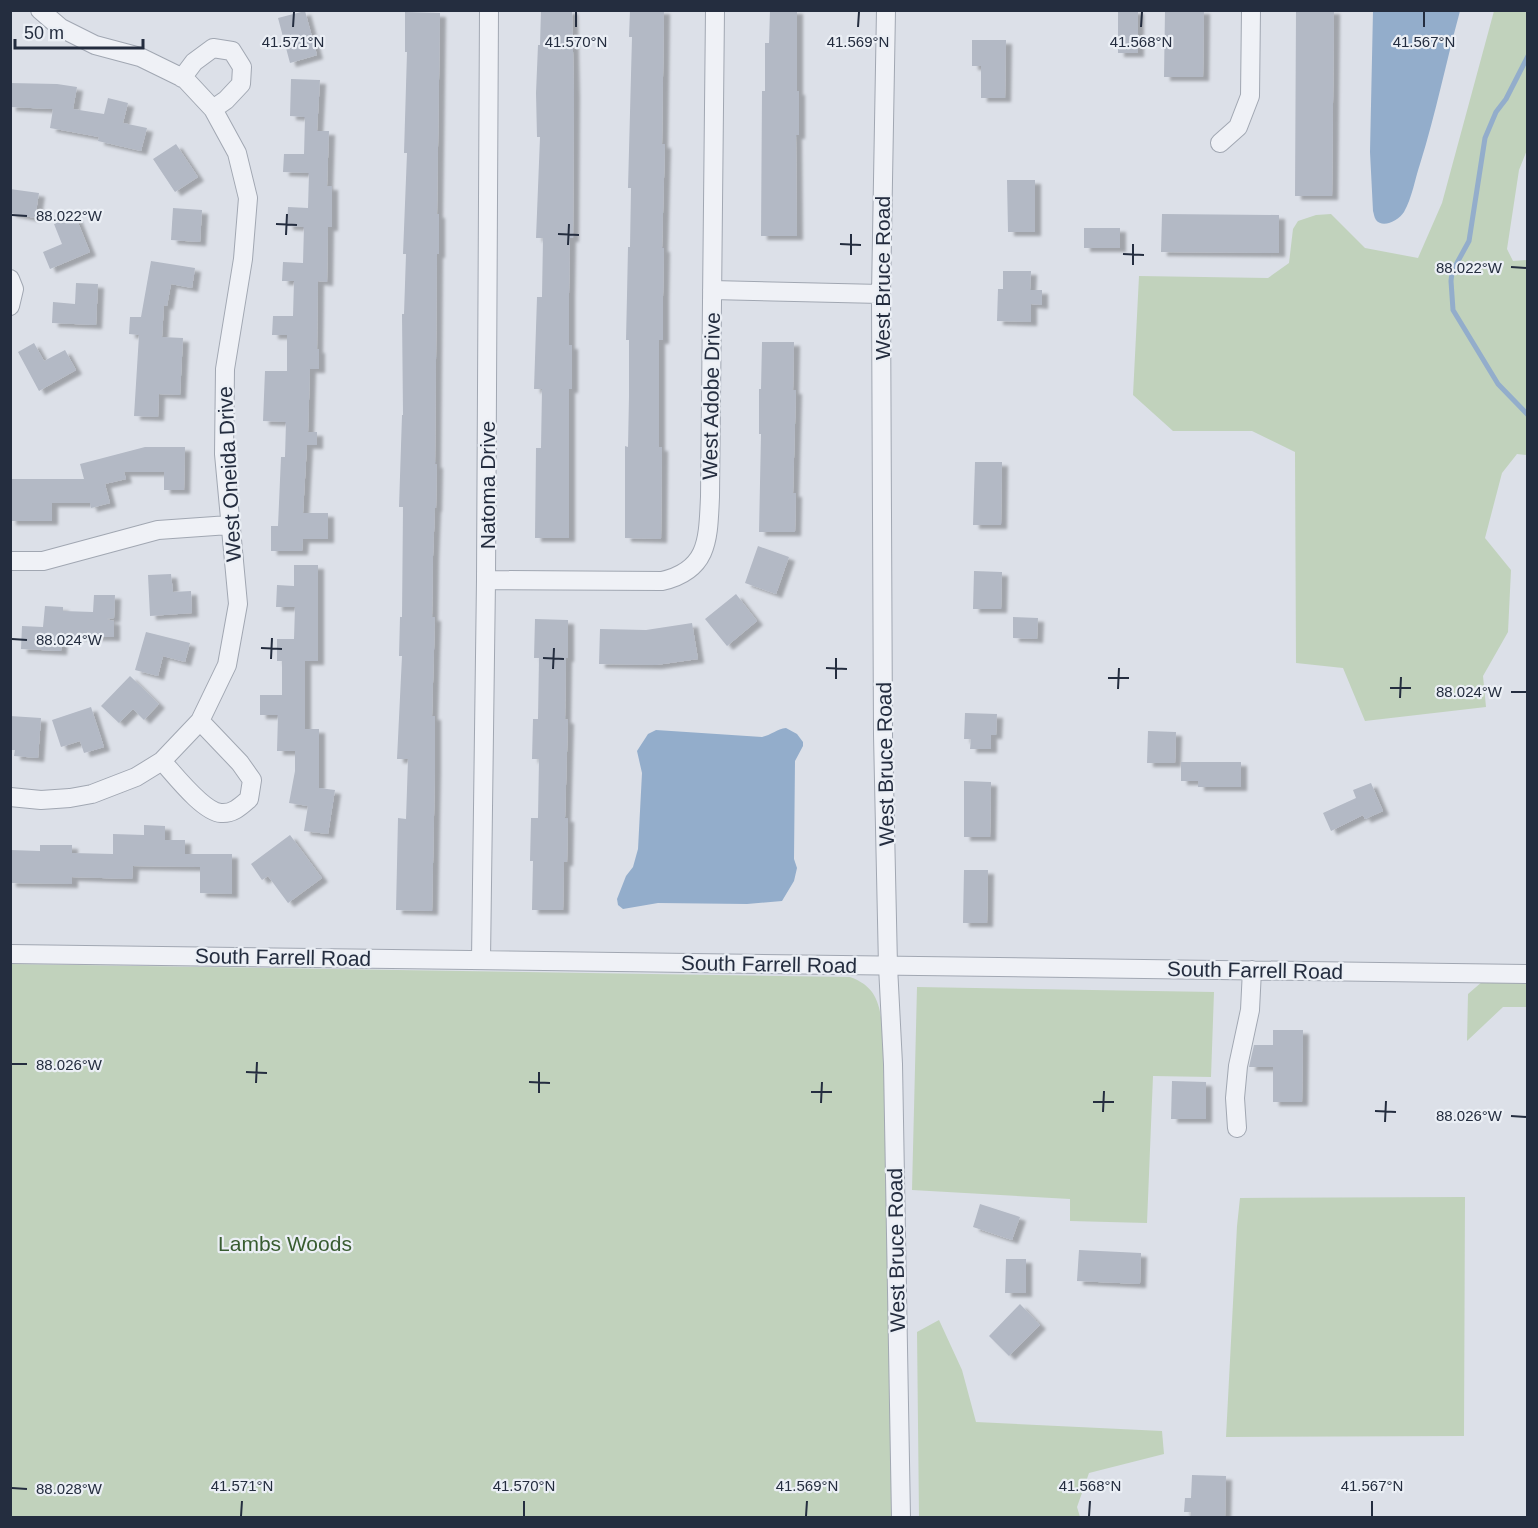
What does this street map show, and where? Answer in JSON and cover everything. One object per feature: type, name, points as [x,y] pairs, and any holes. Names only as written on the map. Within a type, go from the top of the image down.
[{"type":"street","name":"West Oneida Drive","points":[[10,797],[40,800],[92,794],[136,777],[162,760],[200,721],[227,665],[238,604],[224,454],[225,369],[243,259],[248,198],[237,153],[213,109],[182,78],[140,57],[96,45],[61,28],[40,10]]},
{"type":"street","name":"Natoma Drive","points":[[482,960],[489,10]]},
{"type":"street","name":"West Adobe Drive","points":[[486,580],[662,581],[678,577],[699,560],[709,532],[715,10]]},
{"type":"street","name":"West Bruce Road","points":[[886,10],[881,294],[883,735],[888,966],[893,1064],[901,1518]]},
{"type":"street","points":[[1220,143],[1238,127],[1250,96],[1251,10]]},
{"type":"street","points":[[182,78],[194,62],[213,48],[232,51],[242,67],[241,84],[226,100],[213,109]]},
{"type":"street","points":[[10,279],[14,289],[10,306]]},
{"type":"street","points":[[712,290],[881,294]]},
{"type":"street","points":[[10,561],[43,561],[158,530],[229,525]]},
{"type":"street","points":[[162,760],[204,805],[219,813],[234,811],[249,799],[252,780],[240,763],[200,721]]},
{"type":"street","name":"South Farrell Road","points":[[10,954],[1527,974]]},
{"type":"street","points":[[1237,1128],[1235,1098],[1238,1066],[1250,1010],[1252,970]]},
{"type":"green space","points":[[1494,11],[1528,11],[1527,150],[1519,170],[1507,249],[1513,261],[1527,260],[1527,455],[1517,454],[1502,473],[1485,538],[1511,570],[1508,632],[1483,676],[1486,707],[1365,721],[1343,668],[1296,663],[1295,452],[1252,431],[1173,431],[1133,395],[1139,276],[1268,278],[1289,263],[1293,229],[1298,221],[1316,215],[1331,214],[1365,248],[1418,258],[1442,203]]},
{"type":"green space","name":"Lambs Woods","points":[[11,964],[850,977],[867,986],[879,1006],[883,1033],[892,1517],[11,1518]]},
{"type":"green space","points":[[1483,981],[1527,982],[1527,1007],[1503,1007],[1467,1041],[1468,994]]},
{"type":"green space","points":[[917,987],[1214,992],[1211,1077],[1153,1076],[1147,1223],[1070,1221],[1070,1199],[912,1190]]},
{"type":"green space","points":[[1465,1197],[1464,1436],[1226,1437],[1240,1198]]},
{"type":"green space","points":[[939,1320],[962,1370],[976,1422],[1162,1431],[1164,1454],[1089,1473],[1077,1507],[1080,1517],[919,1517],[917,1332]]},
{"type":"water","points":[[1373,11],[1460,11],[1431,126],[1409,201],[1402,215],[1387,224],[1379,223],[1373,211],[1370,152]]},
{"type":"water","points":[[786,728],[797,734],[803,746],[795,761],[794,859],[797,868],[794,881],[782,901],[747,904],[658,903],[623,909],[618,905],[617,899],[626,876],[633,867],[638,849],[642,773],[637,751],[648,734],[656,730],[762,737]]},
{"type":"building","points":[[541,10],[572,10],[574,93],[573,238],[570,238],[569,293],[572,389],[569,389],[569,538],[535,538],[536,448],[541,448],[542,389],[534,389],[537,297],[542,297],[543,238],[536,238],[540,137],[537,137],[536,93]]},
{"type":"building","points":[[630,10],[664,10],[663,340],[659,340],[659,447],[662,447],[661,539],[625,538],[625,446],[628,447],[629,396],[629,340],[626,340],[631,188],[628,188],[632,37],[629,37]]},
{"type":"building","points":[[770,10],[797,10],[799,135],[796,135],[797,236],[761,236],[762,91],[765,91],[765,43],[769,43]]},
{"type":"building","points":[[1118,10],[1138,10],[1138,53],[1118,53]]},
{"type":"building","points":[[1165,10],[1204,10],[1203,77],[1164,77]]},
{"type":"building","points":[[1296,10],[1334,10],[1332,196],[1295,196]]},
{"type":"building","points":[[305,11],[317,55],[290,63],[278,18]]},
{"type":"building","points":[[405,12],[440,13],[435,464],[437,464],[432,617],[435,617],[432,716],[435,716],[435,769],[432,911],[396,910],[398,818],[406,819],[408,759],[397,759],[402,656],[399,656],[400,617],[402,617],[403,507],[399,507],[403,415],[402,314],[404,314],[406,254],[403,254],[407,153],[404,153],[407,52],[405,52]]},
{"type":"building","points":[[972,40],[1006,40],[1005,98],[981,98],[981,66],[972,66]]},
{"type":"building","points":[[291,79],[320,80],[317,131],[329,131],[327,186],[332,186],[332,227],[328,227],[327,282],[318,281],[319,369],[310,369],[308,432],[317,432],[317,445],[307,445],[303,513],[328,513],[328,539],[303,539],[302,551],[271,551],[271,526],[278,526],[281,457],[285,457],[286,422],[263,421],[265,371],[287,371],[287,335],[272,335],[273,316],[293,316],[294,281],[282,281],[283,262],[303,263],[304,227],[287,226],[288,207],[308,208],[309,173],[283,172],[284,154],[304,154],[305,117],[290,116]]},
{"type":"building","points":[[10,83],[57,84],[77,87],[73,109],[104,114],[108,98],[128,103],[123,123],[147,128],[141,151],[98,141],[99,137],[50,128],[53,109],[10,107]]},
{"type":"building","points":[[176,144],[198,177],[175,192],[153,159]]},
{"type":"building","points":[[1007,180],[1035,180],[1035,232],[1008,232]]},
{"type":"building","points":[[10,189],[39,193],[35,218],[10,213]]},
{"type":"building","points":[[173,208],[202,210],[200,242],[171,240]]},
{"type":"building","points":[[1162,214],[1279,215],[1279,253],[1161,252]]},
{"type":"building","points":[[75,215],[90,252],[50,269],[43,252],[62,244],[54,224]]},
{"type":"building","points":[[1084,228],[1120,228],[1120,248],[1084,248]]},
{"type":"building","points":[[151,261],[195,268],[192,288],[171,284],[167,306],[164,305],[162,337],[183,338],[180,395],[159,394],[158,417],[134,416],[139,335],[129,334],[130,317],[141,317]]},
{"type":"building","points":[[1003,271],[1031,271],[1030,290],[1042,290],[1042,305],[1031,304],[1031,322],[997,321],[998,289],[1003,289]]},
{"type":"building","points":[[76,283],[98,284],[96,325],[52,323],[53,302],[75,304]]},
{"type":"building","points":[[762,342],[794,342],[795,532],[759,532],[761,434],[759,434],[759,389],[761,389]]},
{"type":"building","points":[[34,343],[44,361],[65,350],[76,370],[39,391],[18,352]]},
{"type":"building","points":[[145,447],[185,447],[184,490],[164,490],[164,472],[124,472],[126,479],[105,484],[110,503],[91,508],[90,503],[52,503],[52,521],[10,521],[10,479],[84,479],[80,464]]},
{"type":"building","points":[[975,462],[1002,462],[1001,525],[973,525]]},
{"type":"building","points":[[758,546],[789,557],[776,594],[745,583]]},
{"type":"building","points":[[294,565],[318,565],[318,661],[305,661],[305,729],[319,729],[319,788],[335,790],[328,834],[304,831],[308,806],[289,803],[295,771],[295,751],[277,751],[278,715],[260,715],[260,695],[282,695],[282,661],[277,661],[277,639],[294,639],[295,607],[276,607],[277,585],[294,586]]},
{"type":"building","points":[[974,571],[1002,572],[1001,609],[973,609]]},
{"type":"building","points":[[171,574],[173,592],[191,591],[192,613],[150,616],[148,575]]},
{"type":"building","points":[[736,594],[757,621],[727,646],[705,619]]},
{"type":"building","points":[[94,595],[115,595],[114,618],[106,619],[114,621],[114,637],[62,636],[61,651],[21,649],[22,626],[43,627],[45,606],[63,607],[63,611],[93,612]]},
{"type":"building","points":[[1013,617],[1038,618],[1037,639],[1013,638]]},
{"type":"building","points":[[535,619],[568,620],[565,818],[568,818],[563,910],[532,910],[531,818],[538,818],[539,759],[532,759],[533,719],[538,719],[539,658],[534,658]]},
{"type":"building","points":[[692,623],[698,659],[656,665],[599,664],[600,629],[646,630]]},
{"type":"building","points":[[146,632],[190,643],[185,662],[163,656],[158,676],[135,670]]},
{"type":"building","points":[[130,676],[159,704],[144,720],[133,709],[119,723],[101,706]]},
{"type":"building","points":[[91,707],[104,747],[84,753],[80,741],[61,747],[52,720]]},
{"type":"building","points":[[965,713],[997,714],[996,735],[991,735],[991,749],[970,749],[971,739],[964,739]]},
{"type":"building","points":[[10,716],[41,718],[38,758],[14,756],[15,750],[10,750]]},
{"type":"building","points":[[1148,731],[1176,732],[1175,763],[1147,763]]},
{"type":"building","points":[[1181,762],[1241,762],[1241,787],[1198,787],[1198,781],[1181,781]]},
{"type":"building","points":[[964,781],[991,782],[990,837],[964,837]]},
{"type":"building","points":[[1371,783],[1383,811],[1365,819],[1363,815],[1331,831],[1323,813],[1356,798],[1353,790]]},
{"type":"building","points":[[144,825],[165,826],[165,840],[185,840],[185,854],[232,854],[232,894],[200,893],[200,867],[133,866],[132,879],[72,877],[72,884],[10,883],[10,850],[40,851],[40,845],[72,845],[72,853],[113,854],[113,834],[144,835]]},
{"type":"building","points":[[290,835],[322,878],[288,903],[268,876],[262,880],[251,864]]},
{"type":"building","points":[[964,870],[988,870],[987,923],[963,923]]},
{"type":"building","points":[[1273,1030],[1303,1030],[1302,1102],[1273,1102],[1273,1067],[1249,1067],[1254,1045],[1273,1045]]},
{"type":"building","points":[[1172,1081],[1206,1082],[1206,1119],[1171,1119]]},
{"type":"building","points":[[980,1204],[1020,1217],[1012,1240],[973,1227]]},
{"type":"building","points":[[1079,1250],[1141,1253],[1140,1284],[1077,1281]]},
{"type":"building","points":[[1006,1259],[1026,1259],[1026,1293],[1005,1293]]},
{"type":"building","points":[[1020,1304],[1040,1325],[1009,1356],[989,1336]]},
{"type":"building","points":[[1192,1475],[1226,1476],[1225,1518],[1190,1518],[1191,1512],[1184,1512],[1185,1498],[1191,1498]]},
{"type":"waterway","points":[[1528,56],[1506,99],[1496,112],[1485,138],[1469,241],[1452,272],[1451,281],[1453,310],[1498,384],[1528,415]]}]
